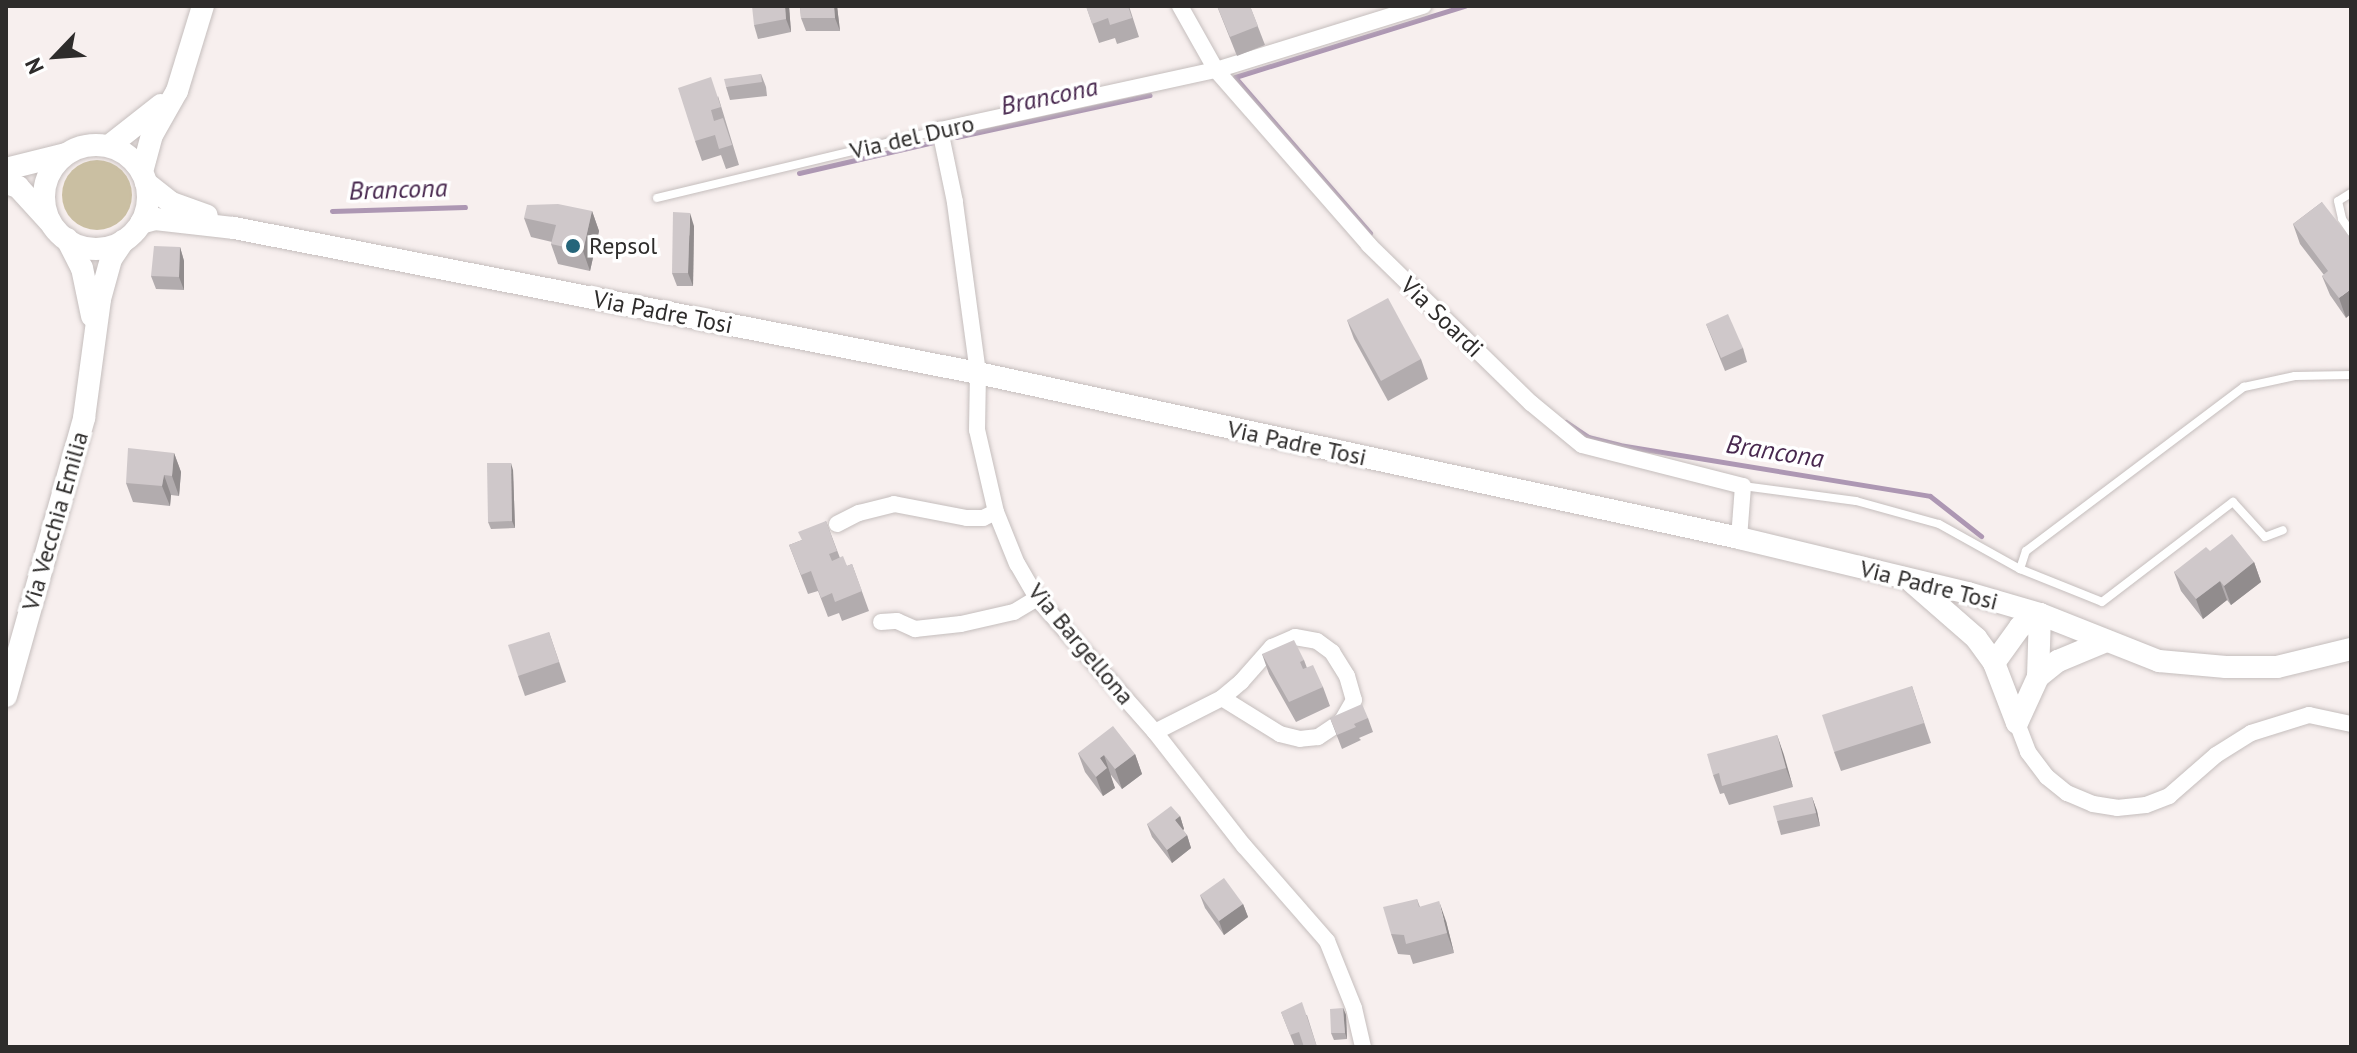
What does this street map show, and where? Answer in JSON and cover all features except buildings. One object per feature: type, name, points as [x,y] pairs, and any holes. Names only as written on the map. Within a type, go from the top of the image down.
[{"type":"main road","points":[[141,223],[148,197],[144,177],[152,135],[177,91],[203,6]]},
{"type":"main road","points":[[109,146],[142,124],[177,91]]},
{"type":"main road","points":[[6,169],[67,154],[87,145],[109,146],[131,158],[144,177],[172,203],[234,228]]},
{"type":"main road","points":[[67,154],[49,175],[45,207],[76,253],[89,294],[96,344]]},
{"type":"main road","points":[[6,183],[18,187],[61,232],[89,248],[104,248],[123,241]]},
{"type":"main road","points":[[96,344],[100,299],[111,259],[141,223],[155,219],[234,228]]},
{"type":"main road","name":"Via Padre Tosi","points":[[234,228],[978,373],[1739,538],[2040,614],[2159,661],[2226,667],[2277,667],[2351,649]]},
{"type":"main road","name":"Via Vecchia Emilia","points":[[6,696],[84,418],[96,344]]},
{"type":"main road","points":[[1910,580],[1976,638],[1994,663],[2017,723]]},
{"type":"main road","points":[[1994,663],[2020,627],[2040,614]]},
{"type":"main road","points":[[2017,723],[2038,677],[2040,614]]},
{"type":"main road","points":[[2038,677],[2058,661],[2106,641]]},
{"type":"street","name":"Via Soardi","points":[[1180,6],[1216,70],[1369,245],[1531,403],[1582,445],[1743,486]]},
{"type":"street","name":"Via del Duro","points":[[940,130],[1216,70],[1423,6]]},
{"type":"street","name":"Via Bargellona","points":[[940,130],[955,202],[978,373],[977,430],[996,512],[1017,564],[1037,598],[1155,732],[1244,846],[1327,941],[1354,1008],[1363,1047]]},
{"type":"street","points":[[1739,538],[1743,486]]},
{"type":"street","points":[[837,524],[859,513],[894,504],[967,518],[983,518],[996,512]]},
{"type":"street","points":[[881,622],[897,621],[915,629],[961,624],[1014,612],[1037,598]]},
{"type":"street","points":[[1155,732],[1222,698],[1272,647],[1295,637],[1317,641],[1332,652],[1347,676],[1354,700],[1342,721],[1318,737],[1300,739],[1280,734],[1222,698]]},
{"type":"street","points":[[2017,723],[2028,752],[2047,777],[2067,793],[2093,804],[2117,808],[2146,805],[2169,796],[2216,755],[2251,733],[2309,715],[2351,724]]},
{"type":"lane","name":"Via del Duro","points":[[657,198],[940,130]]},
{"type":"lane","points":[[2351,193],[2338,201],[2342,219],[2351,232]]},
{"type":"lane","name":"Via Padre Tosi","points":[[2020,569],[2026,551],[2244,387],[2295,376],[2351,375]]},
{"type":"lane","name":"Via Padre Tosi","points":[[1743,486],[1856,501],[1939,524],[2020,569],[2102,602],[2233,502],[2265,537],[2283,530]]},
{"type":"shaded area","points":[[97,160],[122,170],[132,195],[122,220],[97,230],[72,220],[62,195],[72,170]]},
{"type":"waterway","name":"Brancona","points":[[1370,233],[1235,77],[1465,6]]},
{"type":"waterway","name":"Brancona","points":[[956,137],[1150,95]]},
{"type":"waterway","name":"Brancona","points":[[799,173],[933,142]]},
{"type":"waterway","name":"Brancona","points":[[332,211],[465,207]]},
{"type":"waterway","name":"Brancona","points":[[1566,422],[1588,437],[1619,445],[1930,496],[1981,536]]},
{"type":"place","name":"Repsol","points":[[573,246]]}]
